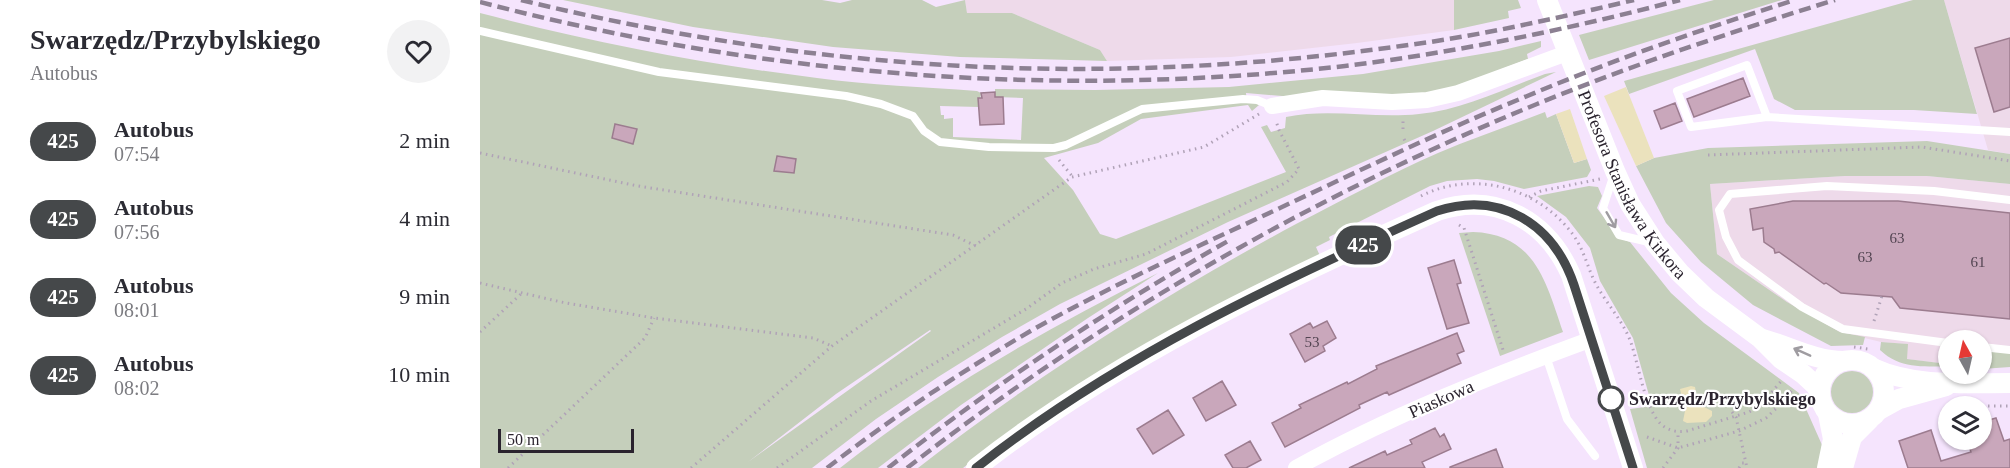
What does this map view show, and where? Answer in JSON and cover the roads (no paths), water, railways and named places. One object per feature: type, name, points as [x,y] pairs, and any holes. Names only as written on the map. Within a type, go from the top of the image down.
[{"type":"street","name":"Profesora Stanisława Kirkora","points":[[1547,0],[1608,175],[1655,243],[1680,273],[1706,298],[1760,338],[1791,375],[1811,380],[1820,394]]},
{"type":"street","points":[[1272,106],[1323,98],[1392,102],[1427,100],[1458,93],[1567,53]]},
{"type":"street","points":[[976,468],[1049,414],[1176,336],[1257,294],[1420,219],[1450,207],[1476,205],[1510,212],[1534,225],[1547,237],[1563,259],[1571,275],[1633,468]]},
{"type":"street","name":"Profesora Stanisława Kirkora","points":[[1760,338],[1788,346],[1816,358],[1844,361]]},
{"type":"street","name":"Piaskowa","points":[[1296,468],[1351,439],[1454,393],[1592,339]]},
{"type":"street","points":[[1938,381],[1898,376],[1859,361],[1844,361],[1826,373],[1822,380],[1820,394],[1824,408],[1834,419],[1848,424],[1863,423],[1899,399],[1952,384]]},
{"type":"street","points":[[1843,468],[1852,437],[1874,415],[1884,398],[1884,384],[1873,368]]},
{"type":"street","points":[[1992,383],[2010,383]]},
{"type":"street","points":[[1827,468],[1833,439],[1828,414]]},
{"type":"lane","points":[[480,31],[659,72],[846,96],[881,104],[913,116],[924,131],[940,142],[989,147],[1054,148],[1066,146],[1142,109],[1243,99],[1257,100],[1272,106]]},
{"type":"lane","points":[[1767,117],[1747,65],[1677,91],[1691,127],[1767,117],[2010,132]]},
{"type":"lane","points":[[1938,342],[1843,329],[1802,308],[1738,260],[1726,237],[1719,210],[1730,194],[1827,186],[1934,191],[2010,200]]},
{"type":"lane","points":[[1992,348],[2010,350]]},
{"type":"lane","points":[[1546,356],[1567,419],[1595,456]]},
{"type":"railway","points":[[521,0],[631,24],[740,43],[850,57],[959,66],[1068,69],[1178,67],[1289,59],[1401,46],[1489,32],[1634,0]]},
{"type":"railway","points":[[480,2],[586,27],[693,48],[801,63],[910,74],[1018,80],[1127,80],[1236,76],[1345,66],[1430,54],[1514,39],[1680,0]]},
{"type":"railway","points":[[827,468],[954,378],[1007,345],[1064,312],[1157,266],[1400,152],[1520,99],[1656,46],[1795,0]]},
{"type":"railway","points":[[907,468],[980,413],[1055,361],[1131,312],[1289,220],[1453,140],[1574,89],[1685,49],[1835,0]]},
{"type":"railway","points":[[888,468],[1054,348],[1140,293],[1228,241]]},
{"type":"place","name":"Swarzędz/Przybylskiego","points":[[1611,399]]}]
